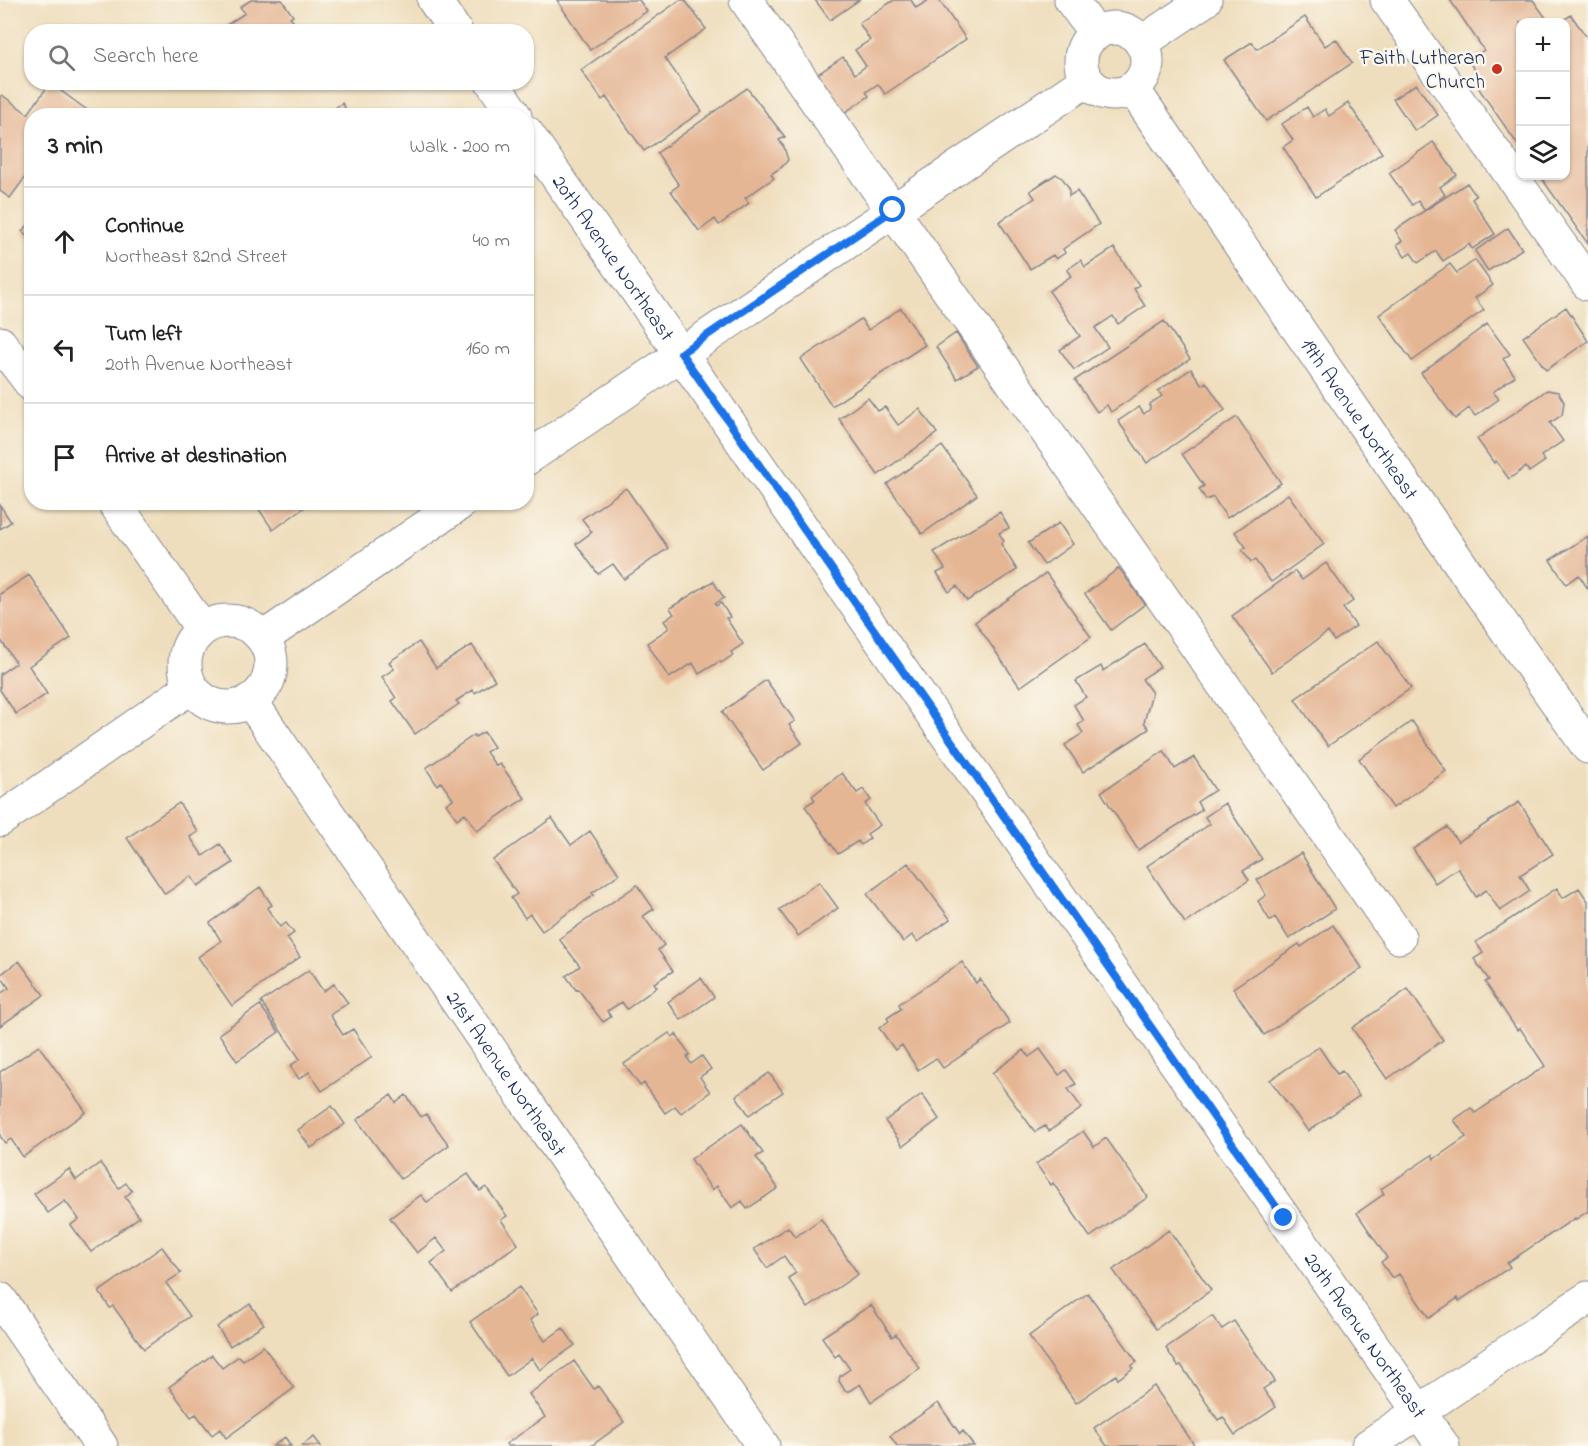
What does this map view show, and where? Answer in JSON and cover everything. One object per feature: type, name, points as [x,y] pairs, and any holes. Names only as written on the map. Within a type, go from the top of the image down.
[{"type":"street","points":[[434,0],[450,24]]},
{"type":"street","points":[[746,0],[1399,937]]},
{"type":"street","points":[[1071,0],[1096,34]]},
{"type":"street","points":[[1141,43],[1205,0]]},
{"type":"street","points":[[1387,0],[1588,284]]},
{"type":"street","points":[[1112,28],[1122,29],[1132,34],[1141,43],[1145,50],[1146,71],[1133,89],[1112,94],[1100,92],[1087,80],[1081,66],[1082,54],[1086,45],[1096,34],[1112,28]]},
{"type":"street","points":[[534,454],[1087,80]]},
{"type":"street","name":"19th Avenue Northeast","points":[[1133,89],[1588,747]]},
{"type":"street","points":[[497,90],[510,108]]},
{"type":"street","name":"20th Avenue Northeast","points":[[534,143],[1443,1446]]},
{"type":"street","points":[[0,343],[24,374]]},
{"type":"street","points":[[120,510],[202,629]]},
{"type":"street","points":[[263,639],[450,510]]},
{"type":"street","points":[[224,620],[238,621],[251,627],[263,639],[270,654],[270,674],[264,688],[240,706],[225,707],[211,704],[198,696],[185,670],[186,654],[190,642],[202,629],[224,620]]},
{"type":"street","points":[[0,820],[192,687]]},
{"type":"street","name":"21st Avenue Northeast","points":[[250,700],[761,1445]]},
{"type":"street","points":[[1368,1446],[1588,1298]]},
{"type":"street","points":[[0,1299],[101,1446]]},
{"type":"building","points":[[251,0],[282,0],[293,16],[290,17],[295,24],[228,24],[245,13],[240,7]]},
{"type":"building","points":[[557,0],[639,0],[647,11],[590,50]]},
{"type":"building","points":[[680,0],[685,0],[706,29],[665,58],[702,111],[644,151],[606,97],[602,100],[581,70]]},
{"type":"building","points":[[815,0],[859,0],[830,20]]},
{"type":"building","points":[[894,0],[911,0],[916,8],[929,0],[939,0],[966,39],[885,94],[878,84],[866,92],[869,96],[844,113],[818,74],[843,57],[855,74],[866,66],[855,50],[870,40],[859,23]]},
{"type":"building","name":"Faith Lutheran Church","points":[[1450,0],[1533,0],[1546,18],[1516,18],[1516,142],[1475,83],[1481,78],[1468,61],[1484,50]]},
{"type":"building","points":[[1571,15],[1588,39],[1588,244],[1543,180],[1570,180],[1570,18],[1566,18]]},
{"type":"building","points":[[1305,17],[1325,46],[1336,39],[1352,63],[1266,121],[1224,60],[1252,42],[1257,49]]},
{"type":"building","points":[[1416,84],[1438,115],[1415,131],[1393,99]]},
{"type":"building","points":[[747,88],[785,137],[779,140],[788,160],[771,174],[774,178],[745,198],[749,203],[719,225],[715,219],[699,231],[671,191],[679,185],[657,153]]},
{"type":"building","points":[[45,90],[60,90],[84,108],[32,108]]},
{"type":"building","points":[[2,95],[24,111],[24,179],[10,198],[0,191],[0,97]]},
{"type":"building","points":[[342,103],[345,108],[335,108]]},
{"type":"building","points":[[1348,103],[1382,153],[1316,197],[1283,147],[1293,140],[1282,124],[1307,107],[1313,117],[1325,109],[1329,116]]},
{"type":"building","points":[[1433,142],[1457,175],[1440,187],[1445,195],[1424,210],[1418,201],[1412,205],[1389,173]]},
{"type":"building","points":[[1056,174],[1069,188],[1069,196],[1077,191],[1099,224],[1063,249],[1065,253],[1056,259],[1053,255],[1030,269],[999,222],[1035,198],[1030,191]]},
{"type":"building","points":[[1467,183],[1476,196],[1472,199],[1495,234],[1472,249],[1469,244],[1443,261],[1436,251],[1418,263],[1411,253],[1405,257],[1397,245],[1402,241],[1395,230]]},
{"type":"building","points":[[1508,228],[1522,249],[1488,271],[1475,251]]},
{"type":"building","points":[[1114,248],[1139,285],[1134,289],[1145,306],[1118,324],[1113,316],[1095,328],[1108,347],[1074,370],[1060,350],[1080,336],[1049,291],[1071,276],[1067,270],[1081,260],[1085,267]]},
{"type":"building","points":[[1475,260],[1493,285],[1475,298],[1484,310],[1412,361],[1379,315],[1450,264],[1457,273]]},
{"type":"building","points":[[1566,307],[1588,341],[1546,370],[1523,337]]},
{"type":"building","points":[[901,308],[925,345],[832,406],[801,359],[861,319],[868,330]]},
{"type":"building","points":[[1164,321],[1190,359],[1111,412],[1107,405],[1097,412],[1075,380]]},
{"type":"building","points":[[1487,324],[1510,354],[1503,359],[1515,376],[1493,392],[1499,399],[1475,416],[1469,408],[1455,419],[1421,373]]},
{"type":"building","points":[[956,333],[978,366],[957,379],[936,347]]},
{"type":"building","points":[[1191,369],[1202,385],[1206,382],[1225,410],[1147,463],[1118,421],[1139,407],[1144,414],[1150,409],[1150,404],[1162,396],[1158,391]]},
{"type":"building","points":[[1547,390],[1558,392],[1564,402],[1562,415],[1550,423],[1563,441],[1541,456],[1545,461],[1529,472],[1526,467],[1509,479],[1477,439]]},
{"type":"building","points":[[868,398],[878,411],[885,407],[898,425],[920,409],[937,433],[878,475],[839,419]]},
{"type":"building","points":[[1237,417],[1281,483],[1227,518],[1213,497],[1206,500],[1199,489],[1204,486],[1182,454]]},
{"type":"building","points":[[942,446],[977,495],[922,534],[887,484]]},
{"type":"building","points":[[626,488],[668,548],[624,579],[613,564],[598,574],[576,544],[592,532],[582,519]]},
{"type":"building","points":[[1288,494],[1324,544],[1271,582],[1255,560],[1251,562],[1242,550],[1246,547],[1235,532]]},
{"type":"building","points":[[0,505],[11,522],[0,529]]},
{"type":"building","points":[[259,510],[301,510],[273,530]]},
{"type":"building","points":[[1000,512],[1009,528],[999,533],[1004,541],[1001,544],[1017,570],[967,601],[957,586],[949,592],[937,573],[945,569],[934,552]]},
{"type":"building","points":[[1059,523],[1073,544],[1044,565],[1028,543]]},
{"type":"building","points":[[1588,536],[1588,589],[1579,575],[1566,584],[1550,560]]},
{"type":"building","points":[[1326,563],[1353,601],[1343,608],[1356,626],[1334,641],[1328,632],[1272,672],[1232,616],[1295,571],[1302,580]]},
{"type":"building","points":[[1119,568],[1145,604],[1111,630],[1085,594]]},
{"type":"building","points":[[1046,573],[1091,637],[1020,687],[975,622]]},
{"type":"building","points":[[29,575],[71,638],[29,666],[47,694],[16,714],[0,690],[0,674],[16,663],[0,639],[0,594]]},
{"type":"building","points":[[713,581],[724,598],[715,604],[716,606],[721,603],[730,617],[726,618],[743,644],[731,652],[733,655],[699,674],[693,663],[669,678],[647,643],[669,628],[664,621],[674,614],[670,608]]},
{"type":"building","points":[[1378,641],[1411,688],[1328,746],[1295,699]]},
{"type":"building","points":[[419,642],[436,668],[472,645],[495,680],[475,693],[473,690],[456,701],[459,704],[415,734],[392,701],[396,698],[382,677],[394,669],[389,662]]},
{"type":"building","points":[[1145,644],[1160,667],[1142,679],[1152,693],[1144,722],[1149,729],[1083,772],[1065,745],[1083,733],[1078,725],[1084,721],[1074,705],[1086,697],[1076,681],[1101,666],[1103,671]]},
{"type":"building","points":[[766,680],[795,721],[789,725],[802,743],[763,770],[722,712]]},
{"type":"building","points":[[1412,721],[1446,771],[1393,808],[1359,759]]},
{"type":"building","points":[[484,732],[494,747],[486,752],[496,766],[500,764],[525,798],[477,831],[465,813],[457,819],[446,804],[453,799],[441,782],[437,785],[426,768],[474,735],[475,737]]},
{"type":"building","points":[[1164,751],[1175,769],[1194,757],[1215,790],[1197,802],[1202,810],[1138,850],[1101,792]]},
{"type":"building","points":[[842,773],[857,793],[863,789],[871,800],[865,804],[880,825],[867,834],[870,838],[861,845],[858,841],[838,854],[805,806],[815,800],[812,796]]},
{"type":"building","points":[[1519,802],[1553,854],[1520,875],[1530,891],[1500,911],[1486,890],[1476,897],[1458,868],[1435,883],[1413,849],[1447,827],[1458,842]]},
{"type":"building","points":[[179,803],[198,832],[190,837],[203,856],[220,844],[233,863],[198,886],[191,876],[165,894],[127,838]]},
{"type":"building","points":[[1225,803],[1262,859],[1243,871],[1249,880],[1185,923],[1147,866],[1210,824],[1205,817]]},
{"type":"building","points":[[552,818],[571,845],[590,831],[619,874],[592,893],[594,895],[542,931],[530,914],[525,918],[511,898],[517,894],[493,860]]},
{"type":"building","points":[[1301,853],[1335,909],[1289,939],[1275,917],[1270,921],[1258,901],[1266,895],[1257,880]]},
{"type":"building","points":[[908,863],[950,919],[918,942],[912,935],[903,942],[867,894]]},
{"type":"building","points":[[819,882],[838,908],[798,936],[779,910]]},
{"type":"building","points":[[637,885],[654,909],[643,916],[664,945],[658,950],[673,971],[654,983],[657,987],[627,1009],[622,1002],[607,1011],[611,1017],[603,1022],[566,976],[580,966],[559,939]]},
{"type":"building","points":[[260,887],[272,905],[267,908],[280,927],[286,923],[294,933],[287,938],[300,957],[232,1006],[198,957],[221,941],[210,923]]},
{"type":"building","points":[[1557,888],[1563,898],[1579,888],[1588,901],[1588,1211],[1507,1263],[1510,1267],[1429,1318],[1399,1274],[1392,1278],[1381,1262],[1387,1258],[1357,1213],[1384,1194],[1381,1189],[1432,1155],[1434,1159],[1466,1137],[1454,1120],[1471,1108],[1475,1113],[1545,1066],[1520,1028],[1517,1030],[1485,982],[1489,980],[1474,959],[1483,953],[1476,942]]},
{"type":"building","points":[[1333,925],[1362,968],[1264,1035],[1233,988],[1299,944],[1301,947]]},
{"type":"building","points":[[19,961],[44,995],[0,1026],[0,994],[9,988],[0,975]]},
{"type":"building","points":[[962,962],[976,983],[980,979],[1010,1023],[943,1068],[936,1058],[918,1070],[902,1045],[895,1050],[879,1028],[889,1021],[887,1018],[901,1009],[899,1004]]},
{"type":"building","points":[[309,970],[323,991],[334,984],[348,1003],[330,1015],[343,1035],[353,1029],[372,1057],[322,1091],[309,1072],[299,1079],[290,1066],[300,1059],[261,1002]]},
{"type":"building","points":[[701,978],[714,997],[681,1020],[668,1002]]},
{"type":"building","points":[[1408,989],[1443,1040],[1387,1079],[1352,1028]]},
{"type":"building","points":[[260,1005],[279,1032],[237,1061],[219,1034]]},
{"type":"building","points":[[669,1033],[672,1037],[676,1034],[690,1055],[687,1057],[691,1064],[702,1056],[711,1069],[700,1077],[710,1092],[681,1113],[675,1106],[665,1113],[644,1083],[640,1086],[624,1064]]},
{"type":"building","points":[[39,1046],[86,1112],[23,1157],[11,1139],[5,1143],[0,1136],[0,1072]]},
{"type":"building","points":[[1319,1047],[1337,1074],[1342,1071],[1359,1096],[1308,1131],[1270,1080]]},
{"type":"building","points":[[1040,1049],[1059,1075],[1066,1070],[1076,1084],[1068,1089],[1082,1108],[1049,1131],[1045,1126],[1035,1132],[992,1073],[1024,1050],[1029,1057]]},
{"type":"building","points":[[769,1073],[783,1092],[749,1115],[736,1096]]},
{"type":"building","points":[[922,1094],[939,1119],[903,1146],[885,1121]]},
{"type":"building","points":[[391,1095],[396,1103],[406,1095],[421,1117],[426,1114],[449,1145],[401,1179],[357,1120]]},
{"type":"building","points":[[332,1106],[345,1124],[311,1148],[298,1130]]},
{"type":"building","points":[[742,1124],[763,1153],[756,1157],[778,1188],[747,1209],[742,1201],[732,1208],[717,1186],[712,1190],[691,1159]]},
{"type":"building","points":[[1083,1131],[1094,1147],[1106,1138],[1148,1197],[1090,1237],[1053,1183],[1051,1185],[1036,1164]]},
{"type":"building","points":[[100,1163],[119,1188],[126,1183],[132,1191],[125,1197],[139,1217],[91,1252],[71,1225],[79,1219],[65,1201],[48,1213],[34,1194],[69,1169],[76,1180]]},
{"type":"building","points":[[468,1174],[480,1191],[486,1187],[507,1216],[501,1220],[518,1244],[452,1292],[431,1263],[446,1251],[436,1238],[417,1253],[390,1218],[421,1195],[427,1202]]},
{"type":"building","points":[[821,1219],[858,1274],[808,1308],[788,1278],[796,1273],[784,1256],[767,1268],[754,1249],[788,1227],[795,1237]]},
{"type":"building","points":[[1169,1230],[1211,1290],[1156,1329],[1113,1270]]},
{"type":"building","points":[[162,1247],[181,1273],[166,1283],[190,1316],[144,1349],[113,1306],[110,1308],[99,1292]]},
{"type":"building","points":[[519,1287],[538,1314],[530,1320],[545,1341],[563,1328],[575,1345],[540,1370],[532,1358],[507,1376],[470,1322]]},
{"type":"building","points":[[1088,1293],[1137,1362],[1131,1366],[1133,1368],[1118,1379],[1116,1375],[1076,1403],[1029,1336]]},
{"type":"building","points":[[250,1304],[264,1324],[230,1346],[217,1327]]},
{"type":"building","points":[[871,1305],[892,1337],[896,1334],[920,1369],[871,1402],[860,1384],[845,1391],[839,1381],[840,1376],[850,1369],[839,1354],[835,1357],[822,1337]]},
{"type":"building","points":[[1212,1316],[1222,1329],[1234,1321],[1275,1381],[1263,1389],[1276,1407],[1235,1435],[1223,1417],[1218,1420],[1181,1365],[1178,1366],[1166,1348]]},
{"type":"building","points":[[263,1346],[294,1388],[226,1438],[220,1429],[212,1435],[196,1414],[191,1417],[169,1387],[212,1355],[222,1368],[239,1356],[243,1360]]},
{"type":"building","points":[[574,1361],[594,1389],[598,1386],[624,1422],[591,1446],[508,1446],[506,1444],[545,1417],[529,1394]]},
{"type":"building","points":[[1154,1386],[1195,1446],[1107,1446],[1094,1428]]},
{"type":"building","points":[[938,1403],[960,1434],[963,1431],[974,1446],[897,1446],[890,1436]]},
{"type":"building","points":[[285,1437],[291,1446],[273,1446]]},
{"type":"building","points":[[314,1437],[321,1446],[301,1446]]},
{"type":"place","name":"Faith Lutheran Church","points":[[1497,69]]},
{"type":"route","points":[[893,210],[681,353],[1284,1218]]}]
